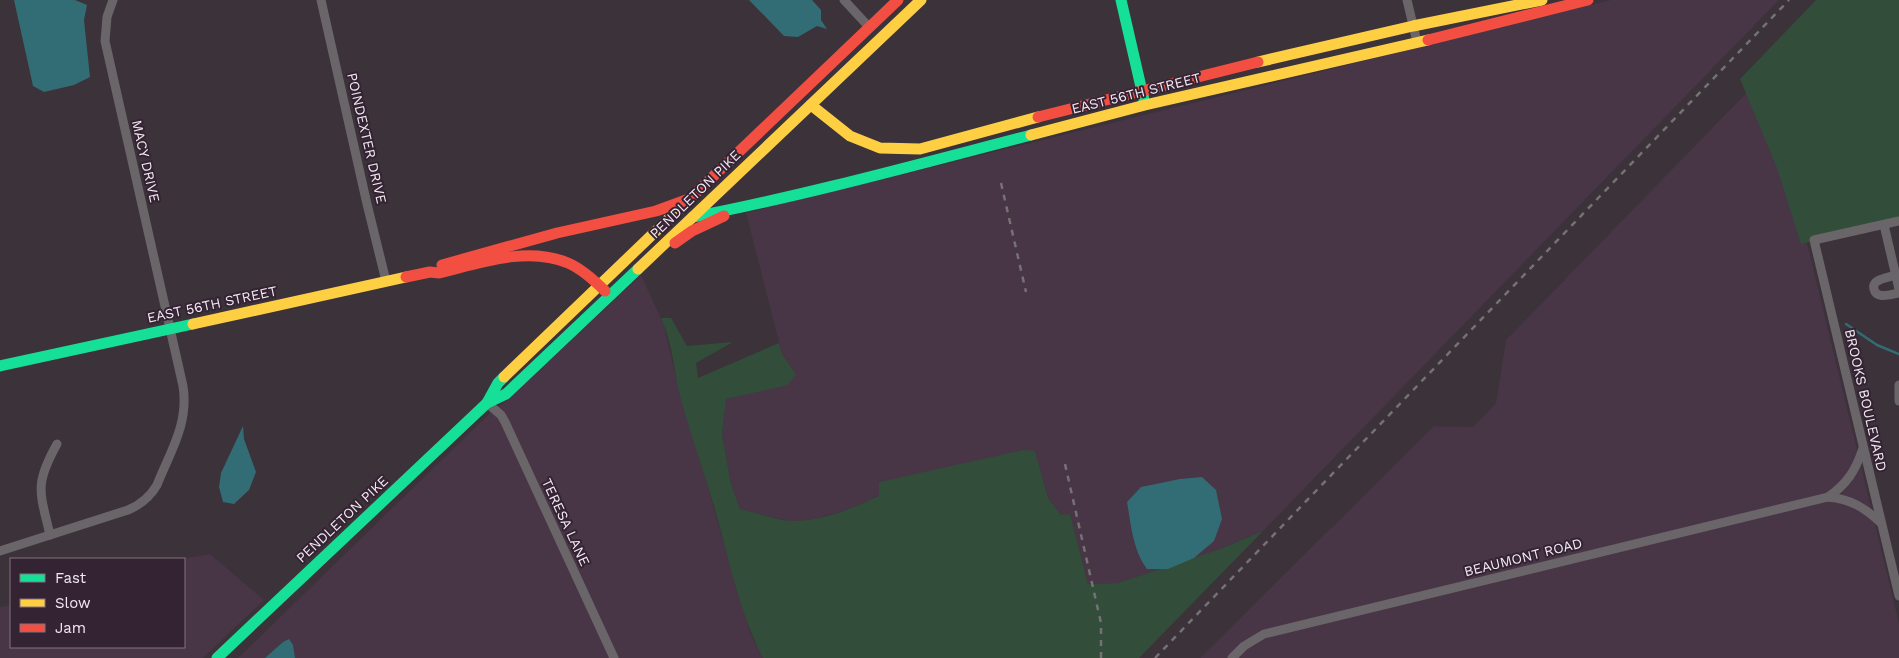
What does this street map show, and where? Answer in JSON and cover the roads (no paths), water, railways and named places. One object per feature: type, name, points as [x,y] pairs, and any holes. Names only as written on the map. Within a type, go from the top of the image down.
[{"type":"main road","name":"PENDLETON PIKE","points":[[217,658],[487,402],[498,383],[898,0]]},
{"type":"main road","name":"PENDLETON PIKE","points":[[487,402],[506,394],[920,0]]},
{"type":"main road","points":[[1121,0],[1145,105]]},
{"type":"main road","name":"EAST 56TH STREET","points":[[811,105],[850,136],[880,148],[920,149],[1048,114],[1413,26],[1542,0]]},
{"type":"main road","name":"EAST 56TH STREET","points":[[693,216],[749,206],[889,173],[1145,105],[1588,0]]},
{"type":"main road","name":"EAST 56TH STREET","points":[[430,272],[437,266],[493,250],[557,233],[656,211],[690,199]]},
{"type":"main road","points":[[644,264],[692,231],[749,206]]},
{"type":"main road","name":"EAST 56TH STREET","points":[[0,366],[386,281],[530,256],[556,258],[568,263],[599,285],[610,296]]},
{"type":"street","name":"MACY DRIVE","points":[[0,551],[131,509],[142,503],[154,490],[177,438],[184,415],[184,392],[171,329],[105,40],[107,17],[113,0]]},
{"type":"street","name":"POINDEXTER DRIVE","points":[[322,0],[386,281]]},
{"type":"street","points":[[844,0],[869,27]]},
{"type":"street","points":[[1410,0],[1417,42]]},
{"type":"street","points":[[1899,221],[1884,225],[1899,289]]},
{"type":"street","name":"BROOKS BOULEVARD","points":[[1884,225],[1814,240],[1899,596]]},
{"type":"street","points":[[1896,275],[1878,280],[1874,284],[1874,289],[1877,294],[1882,296],[1899,293]]},
{"type":"street","points":[[1899,385],[1899,401]]},
{"type":"street","name":"TERESA LANE","points":[[487,402],[505,422],[614,658]]},
{"type":"street","points":[[50,535],[40,484],[45,464],[57,444]]},
{"type":"street","name":"BEAUMONT ROAD","points":[[1828,497],[1842,487],[1852,476],[1864,447]]},
{"type":"street","name":"BEAUMONT ROAD","points":[[1232,658],[1244,646],[1264,634],[1828,497],[1842,498],[1856,503],[1865,508],[1882,523]]},
{"type":"water","points":[[14,0],[75,0],[87,5],[84,20],[90,77],[74,85],[44,92],[33,86]]},
{"type":"water","points":[[749,0],[812,0],[821,10],[821,20],[827,29],[817,26],[798,37],[784,36]]},
{"type":"water","points":[[243,426],[244,439],[256,472],[249,490],[234,504],[223,502],[219,487],[221,473]]},
{"type":"water","points":[[1202,477],[1216,490],[1222,519],[1214,541],[1194,558],[1168,569],[1147,569],[1136,546],[1127,502],[1141,487],[1180,479]]},
{"type":"water","points":[[289,639],[293,645],[295,658],[265,658],[283,642]]},
{"type":"waterway","points":[[1846,324],[1877,345],[1899,354]]},
{"type":"railway","points":[[1155,658],[1789,0]]},
{"type":"railway","points":[[1001,183],[1026,292]]},
{"type":"railway","points":[[1065,464],[1101,623],[1101,658]]}]
